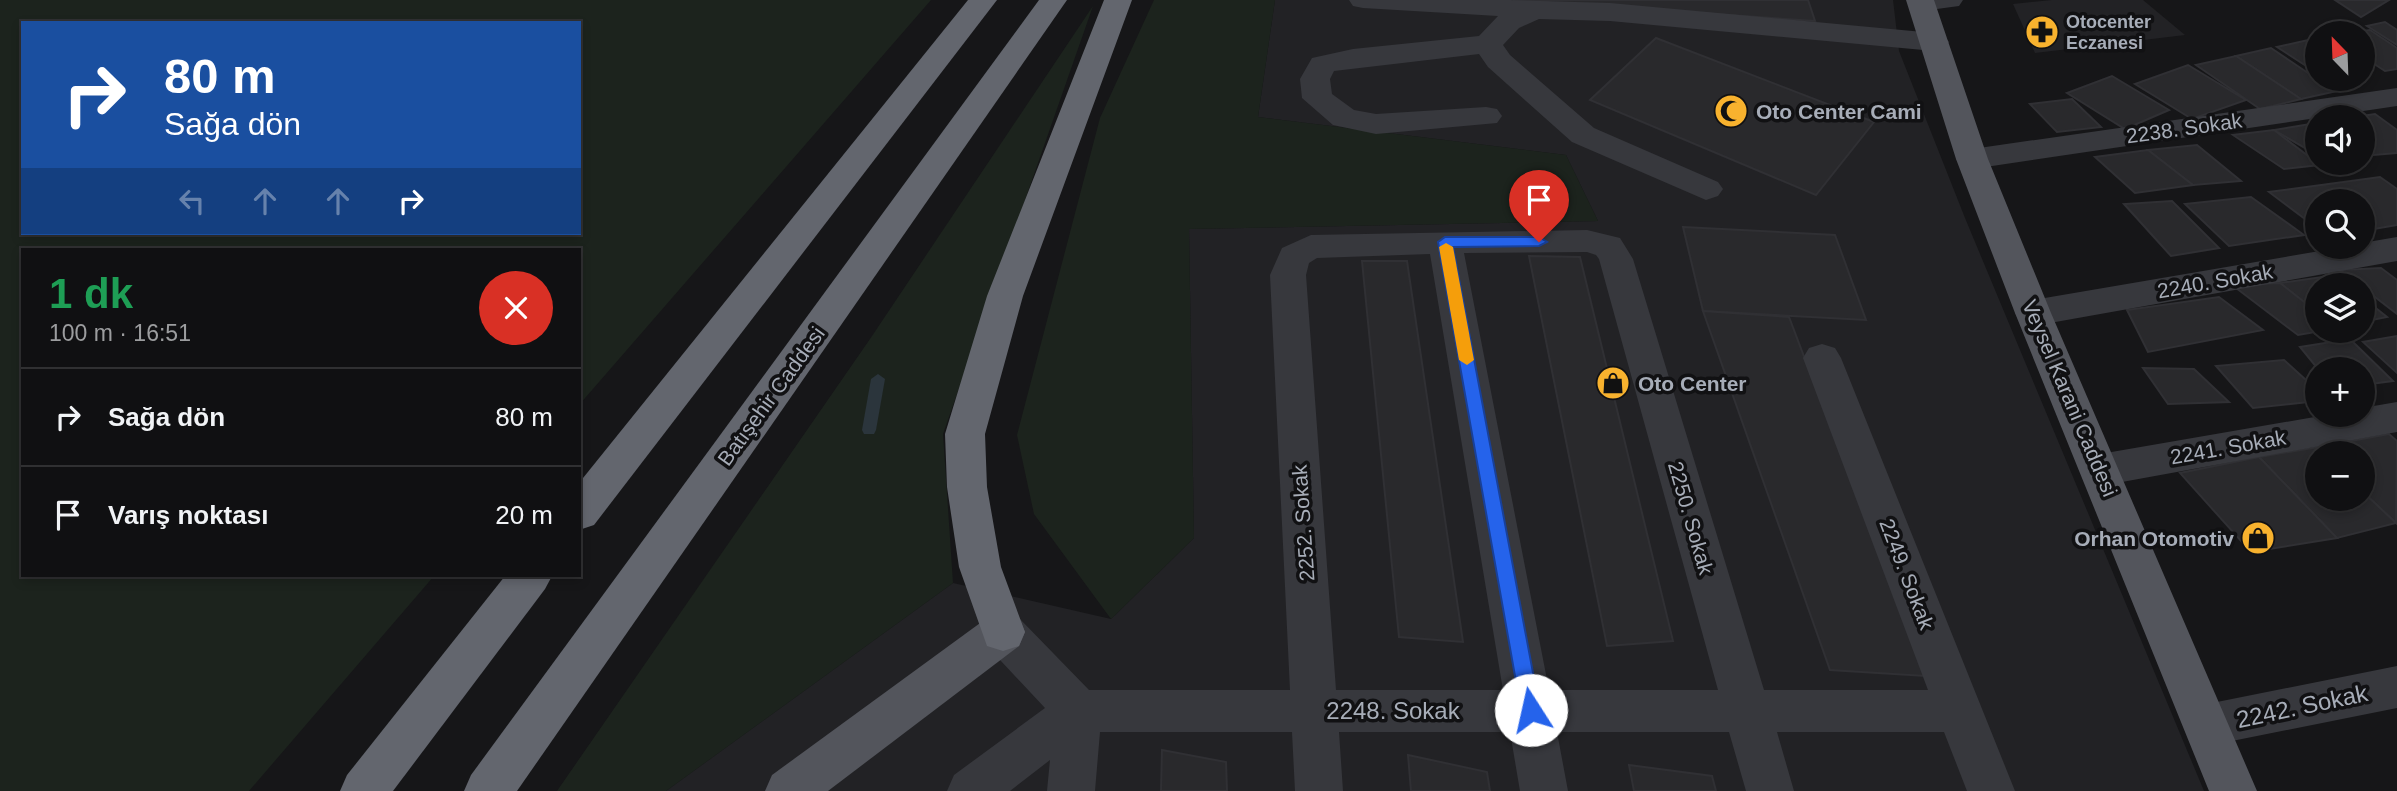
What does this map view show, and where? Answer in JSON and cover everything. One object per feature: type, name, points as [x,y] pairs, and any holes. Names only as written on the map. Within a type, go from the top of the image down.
[{"type":"highway","points":[[581,510],[983,0]]},
{"type":"highway","name":"Batışehir Caddesi","points":[[488,791],[1053,0]]},
{"type":"highway","points":[[1003,632],[980,567],[967,488],[965,435],[1005,296],[1118,0]]},
{"type":"highway","points":[[364,791],[529,577]]},
{"type":"main road","name":"Veysel Karani Caddesi","points":[[1930,1],[1934,42],[1972,159],[2033,313],[2101,470],[2233,791]]},
{"type":"main road","points":[[789,791],[1003,632]]},
{"type":"street","points":[[1363,0],[1610,12],[1934,42]]},
{"type":"street","points":[[1486,116],[1376,124],[1345,118],[1317,98],[1315,79],[1323,64],[1353,58],[1489,44],[1509,22],[1535,10]]},
{"type":"street","points":[[1489,44],[1499,61],[1583,135],[1706,188]]},
{"type":"street","name":"2238. Sokak","points":[[1972,159],[2397,97]]},
{"type":"street","name":"2250. Sokak","points":[[1445,242],[1587,241],[1608,246],[1619,273],[1770,791]]},
{"type":"street","points":[[1445,242],[1544,791]]},
{"type":"street","name":"2252. Sokak","points":[[1319,791],[1288,275],[1294,256],[1311,247],[1445,242]]},
{"type":"street","name":"2240. Sokak","points":[[2033,313],[2397,249]]},
{"type":"street","name":"2249. Sokak","points":[[1822,358],[1991,791]]},
{"type":"street","name":"2241. Sokak","points":[[2101,470],[2397,417]]},
{"type":"street","points":[[1003,632],[1078,711],[1071,791]]},
{"type":"street","name":"2242. Sokak","points":[[2207,726],[2397,687]]},
{"type":"street","points":[[971,791],[1078,711]]},
{"type":"street","name":"2248. Sokak","points":[[1078,711],[1961,711]]},
{"type":"shaded area","points":[[0,0],[931,0],[581,403],[581,248],[21,248],[21,577],[433,577],[249,791],[0,791]]},
{"type":"shaded area","points":[[1154,0],[1275,0],[1258,117],[1566,155],[1598,221],[1189,229],[1194,538],[1111,619],[1034,514],[1017,435],[1100,118]]},
{"type":"shaded area","name":"Oto Center","points":[[1275,0],[1893,0],[1899,51],[1965,218],[2204,791],[666,791],[953,583],[1111,619],[1194,538],[1189,229],[1598,221],[1566,155],[1258,117]]},
{"type":"shaded area","points":[[2052,0],[2143,0],[2185,35],[2035,53],[2013,4]]},
{"type":"shaded area","points":[[1093,6],[943,434],[953,583],[666,791],[557,791],[870,339]]},
{"type":"building","points":[[1513,0],[1808,0],[1815,21]]},
{"type":"building","points":[[2335,0],[2389,0],[2361,17]]},
{"type":"building","points":[[2385,22],[2397,30],[2397,45],[2375,31],[2375,24]]},
{"type":"building","points":[[2375,33],[2397,48],[2397,69],[2385,71],[2375,64]]},
{"type":"building","name":"Oto Center Cami","points":[[1656,38],[1874,122],[1816,195],[1590,100]]},
{"type":"building","points":[[2305,41],[2305,65],[2277,47]]},
{"type":"building","points":[[2271,48],[2305,71],[2305,91],[2337,91],[2301,99],[2236,56]]},
{"type":"building","points":[[2236,56],[2301,99],[2260,109],[2196,65]]},
{"type":"building","points":[[2188,65],[2246,100],[2192,119],[2135,84]]},
{"type":"building","points":[[2112,76],[2169,110],[2125,129],[2067,93]]},
{"type":"building","points":[[2072,99],[2101,127],[2057,132],[2030,104]]},
{"type":"building","points":[[2375,114],[2397,130],[2397,153],[2375,155]]},
{"type":"building","points":[[2305,125],[2305,148],[2274,130]]},
{"type":"building","points":[[2274,130],[2305,154],[2305,167],[2284,169],[2233,135]]},
{"type":"building","points":[[2197,145],[2241,181],[2193,185],[2148,150]]},
{"type":"building","points":[[2148,150],[2193,185],[2135,193],[2095,157]]},
{"type":"building","points":[[2380,177],[2397,189],[2397,225],[2375,229],[2375,189],[2305,189],[2305,219],[2269,192]]},
{"type":"building","points":[[2251,197],[2304,235],[2229,246],[2185,204]]},
{"type":"building","points":[[2172,201],[2219,248],[2171,256],[2124,204]]},
{"type":"building","points":[[1683,227],[1835,235],[1866,320],[1703,311]]},
{"type":"building","points":[[1529,256],[1580,257],[1673,641],[1607,646]]},
{"type":"building","points":[[1362,261],[1407,261],[1463,642],[1399,637]]},
{"type":"building","points":[[2381,268],[2397,280],[2397,314],[2375,297],[2375,273],[2344,273],[2340,270]]},
{"type":"building","points":[[2305,279],[2305,303],[2280,283]]},
{"type":"building","points":[[2280,283],[2305,303],[2305,334],[2298,335],[2232,285]]},
{"type":"building","points":[[2219,297],[2263,330],[2148,352],[2127,310]]},
{"type":"building","points":[[2375,307],[2387,317],[2375,319]]},
{"type":"building","points":[[1703,311],[1789,317],[1925,676],[1830,670]]},
{"type":"building","points":[[2397,336],[2397,373],[2364,343],[2375,343],[2375,340]]},
{"type":"building","points":[[2325,343],[2354,343],[2368,357],[2308,357],[2300,347]]},
{"type":"building","points":[[2284,360],[2305,379],[2305,402],[2253,408],[2216,366]]},
{"type":"building","points":[[2375,363],[2393,381],[2375,383]]},
{"type":"building","points":[[2143,368],[2194,369],[2229,402],[2168,404]]},
{"type":"building","points":[[2389,434],[2397,441],[2396,523],[2375,503],[2375,441],[2351,441]]},
{"type":"building","points":[[2305,449],[2305,505],[2259,457]]},
{"type":"building","points":[[2259,457],[2305,505],[2305,511],[2311,511],[2337,538],[2251,552],[2180,473]]},
{"type":"building","points":[[2375,503],[2396,523],[2337,538],[2311,511],[2375,511]]},
{"type":"building","points":[[1162,750],[1226,762],[1227,791],[1161,791]]},
{"type":"building","points":[[1408,755],[1487,772],[1490,791],[1411,791]]},
{"type":"building","points":[[1629,765],[1712,776],[1716,791],[1634,791]]},
{"type":"waterway","points":[[869,430],[878,379]]},
{"type":"slow traffic","points":[[1446,247],[1467,360]]},
{"type":"place","name":"Otocenter Eczanesi","points":[[2042,32]]},
{"type":"place","name":"Oto Center Cami","points":[[1731,111]]},
{"type":"place","name":"Oto Center","points":[[1613,383]]},
{"type":"place","name":"Orhan Otomotiv","points":[[2258,538]]},
{"type":"route","points":[[1531,710],[1445,242],[1539,242]]}]
